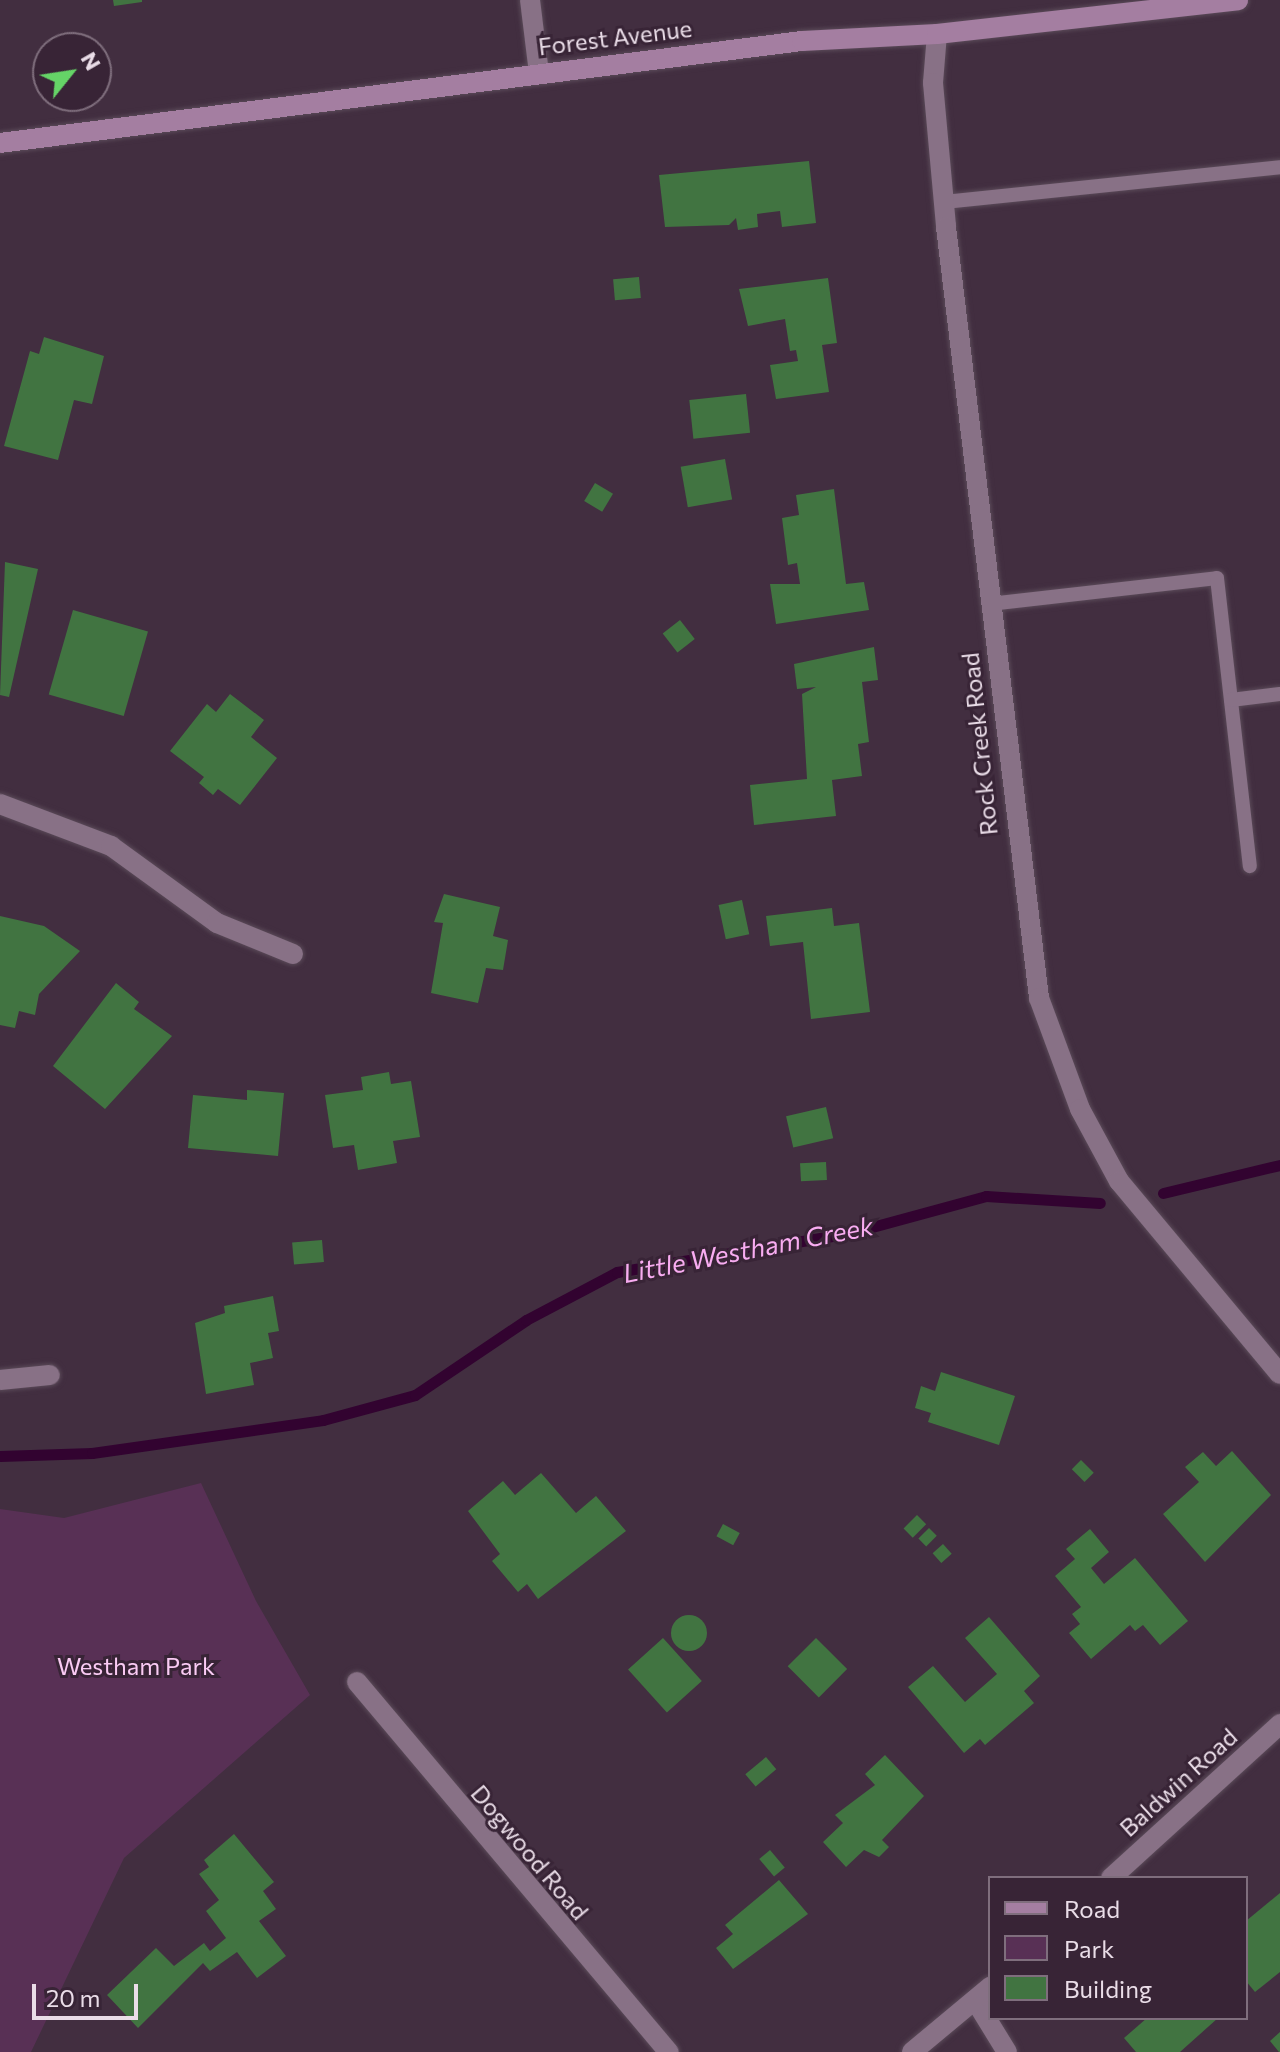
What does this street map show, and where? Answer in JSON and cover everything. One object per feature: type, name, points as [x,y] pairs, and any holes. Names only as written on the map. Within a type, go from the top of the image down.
[{"type":"main road","name":"Forest Avenue","points":[[0,143],[802,41],[937,34],[1238,0]]},
{"type":"street","points":[[530,0],[539,73]]},
{"type":"street","name":"Rock Creek Road","points":[[937,34],[944,202],[1019,864],[1039,998],[1055,1050],[1119,1181],[1280,1374]]},
{"type":"street","points":[[0,804],[111,846],[217,923],[293,954]]},
{"type":"street","points":[[0,1380],[50,1375]]},
{"type":"street","name":"Dogwood Road","points":[[357,1682],[669,2052]]},
{"type":"street","name":"Baldwin Road","points":[[1113,1876],[1280,1724]]},
{"type":"street","points":[[912,2052],[982,1994]]},
{"type":"street","points":[[993,2020],[1007,2052]]},
{"type":"lane","points":[[944,202],[1280,167]]},
{"type":"lane","points":[[990,604],[1217,578],[1250,866]]},
{"type":"lane","points":[[1231,700],[1280,694]]},
{"type":"green space","name":"Westham Park","points":[[201,1483],[256,1601],[310,1695],[124,1858],[31,2052],[0,2052],[0,1509],[64,1518]]},
{"type":"building","points":[[113,0],[142,0],[142,2],[114,6]]},
{"type":"building","points":[[809,161],[816,223],[782,227],[780,211],[757,214],[758,227],[738,230],[736,218],[729,225],[665,227],[659,175]]},
{"type":"building","points":[[639,277],[641,298],[615,300],[613,279]]},
{"type":"building","points":[[828,278],[837,343],[822,345],[829,392],[776,399],[770,365],[798,361],[796,350],[790,351],[785,319],[748,326],[739,289]]},
{"type":"building","points":[[44,337],[104,356],[92,404],[74,400],[58,460],[4,446],[30,351],[39,354]]},
{"type":"building","points":[[746,394],[750,433],[693,439],[689,400]]},
{"type":"building","points":[[725,459],[732,499],[688,507],[681,467]]},
{"type":"building","points":[[595,483],[613,494],[602,512],[584,501]]},
{"type":"building","points":[[834,489],[846,584],[864,582],[869,610],[776,624],[770,584],[800,584],[797,563],[788,565],[782,518],[799,515],[796,495]]},
{"type":"building","points":[[5,562],[38,569],[9,697],[0,695]]},
{"type":"building","points":[[73,610],[148,631],[124,716],[49,695]]},
{"type":"building","points":[[680,620],[695,639],[677,652],[663,634]]},
{"type":"building","points":[[874,647],[878,680],[862,682],[869,742],[858,744],[862,776],[832,780],[836,816],[754,825],[750,785],[807,779],[802,694],[816,687],[797,689],[794,664]]},
{"type":"building","points":[[230,694],[264,720],[251,737],[277,758],[240,805],[218,789],[213,795],[199,783],[204,777],[170,751],[207,704],[216,712]]},
{"type":"building","points":[[444,894],[500,907],[493,936],[508,940],[503,970],[486,968],[478,1003],[431,993],[443,923],[434,922]]},
{"type":"building","points":[[742,900],[749,934],[726,939],[719,905]]},
{"type":"building","points":[[832,908],[834,926],[859,923],[870,1012],[811,1019],[803,942],[770,946],[766,916]]},
{"type":"building","points":[[0,916],[44,926],[80,951],[39,994],[35,1015],[19,1011],[15,1028],[0,1025]]},
{"type":"building","points":[[116,983],[139,1002],[134,1009],[172,1036],[105,1109],[53,1066]]},
{"type":"building","points":[[389,1072],[391,1084],[411,1081],[420,1137],[393,1141],[397,1163],[358,1170],[354,1145],[333,1148],[325,1095],[363,1090],[361,1077]]},
{"type":"building","points":[[247,1090],[284,1093],[278,1156],[188,1148],[193,1095],[247,1100]]},
{"type":"building","points":[[826,1107],[833,1138],[793,1147],[786,1116]]},
{"type":"building","points":[[826,1162],[827,1180],[801,1181],[800,1163]]},
{"type":"building","points":[[322,1240],[324,1262],[294,1265],[292,1243]]},
{"type":"building","points":[[273,1296],[279,1331],[268,1333],[273,1358],[250,1363],[254,1385],[206,1394],[195,1323],[225,1313],[224,1306]]},
{"type":"building","points":[[941,1372],[1015,1396],[999,1445],[928,1422],[931,1413],[915,1408],[921,1386],[935,1391]]},
{"type":"building","points":[[1232,1451],[1271,1495],[1205,1562],[1163,1514],[1199,1482],[1185,1467],[1203,1452],[1216,1466]]},
{"type":"building","points":[[1081,1460],[1094,1473],[1085,1482],[1072,1469]]},
{"type":"building","points":[[541,1473],[576,1513],[596,1496],[626,1531],[538,1599],[527,1584],[518,1592],[492,1561],[500,1554],[468,1511],[503,1481],[515,1495]]},
{"type":"building","points":[[917,1515],[926,1524],[913,1538],[904,1528]]},
{"type":"building","points":[[723,1524],[740,1533],[733,1545],[716,1536]]},
{"type":"building","points":[[929,1528],[937,1536],[926,1546],[918,1539]]},
{"type":"building","points":[[1090,1529],[1109,1552],[1091,1568],[1104,1584],[1135,1558],[1188,1621],[1160,1645],[1143,1625],[1135,1631],[1130,1625],[1091,1659],[1069,1633],[1080,1624],[1072,1614],[1081,1607],[1055,1576],[1075,1559],[1066,1549]]},
{"type":"building","points":[[943,1544],[952,1554],[941,1563],[933,1553]]},
{"type":"building","points":[[689,1615],[702,1620],[707,1633],[702,1646],[689,1651],[676,1646],[671,1633],[676,1620]]},
{"type":"building","points":[[989,1617],[1040,1676],[1024,1691],[1034,1703],[985,1745],[980,1739],[964,1753],[908,1687],[933,1666],[965,1702],[997,1674],[965,1638]]},
{"type":"building","points":[[663,1638],[702,1681],[667,1713],[628,1669]]},
{"type":"building","points":[[816,1638],[847,1669],[819,1697],[788,1666]]},
{"type":"building","points":[[885,1755],[924,1796],[882,1840],[889,1847],[879,1857],[864,1850],[846,1867],[823,1842],[843,1823],[835,1815],[875,1785],[865,1774]]},
{"type":"building","points":[[766,1757],[776,1769],[756,1787],[745,1774]]},
{"type":"building","points":[[234,1834],[274,1882],[263,1891],[276,1909],[259,1921],[286,1956],[257,1978],[237,1952],[210,1971],[203,1963],[138,2028],[107,1995],[156,1948],[174,1966],[204,1943],[210,1951],[226,1938],[206,1911],[219,1900],[199,1874],[209,1867],[204,1860]]},
{"type":"building","points":[[770,1850],[785,1868],[774,1877],[759,1859]]},
{"type":"building","points":[[779,1880],[808,1914],[733,1969],[716,1948],[733,1934],[725,1925]]},
{"type":"building","points":[[1280,1893],[1280,1972],[1255,1992],[1248,1983],[1248,1919]]},
{"type":"building","points":[[1145,2020],[1216,2020],[1180,2052],[1136,2052],[1124,2038]]},
{"type":"building","points":[[1280,2032],[1280,2052],[1279,2052],[1270,2041]]},
{"type":"waterway","name":"Little Westham Creek","points":[[1163,1193],[1280,1165]]},
{"type":"waterway","name":"Little Westham Creek","points":[[0,1456],[92,1453],[323,1420],[415,1395],[526,1320],[617,1272],[850,1233],[986,1196],[1100,1203]]}]
